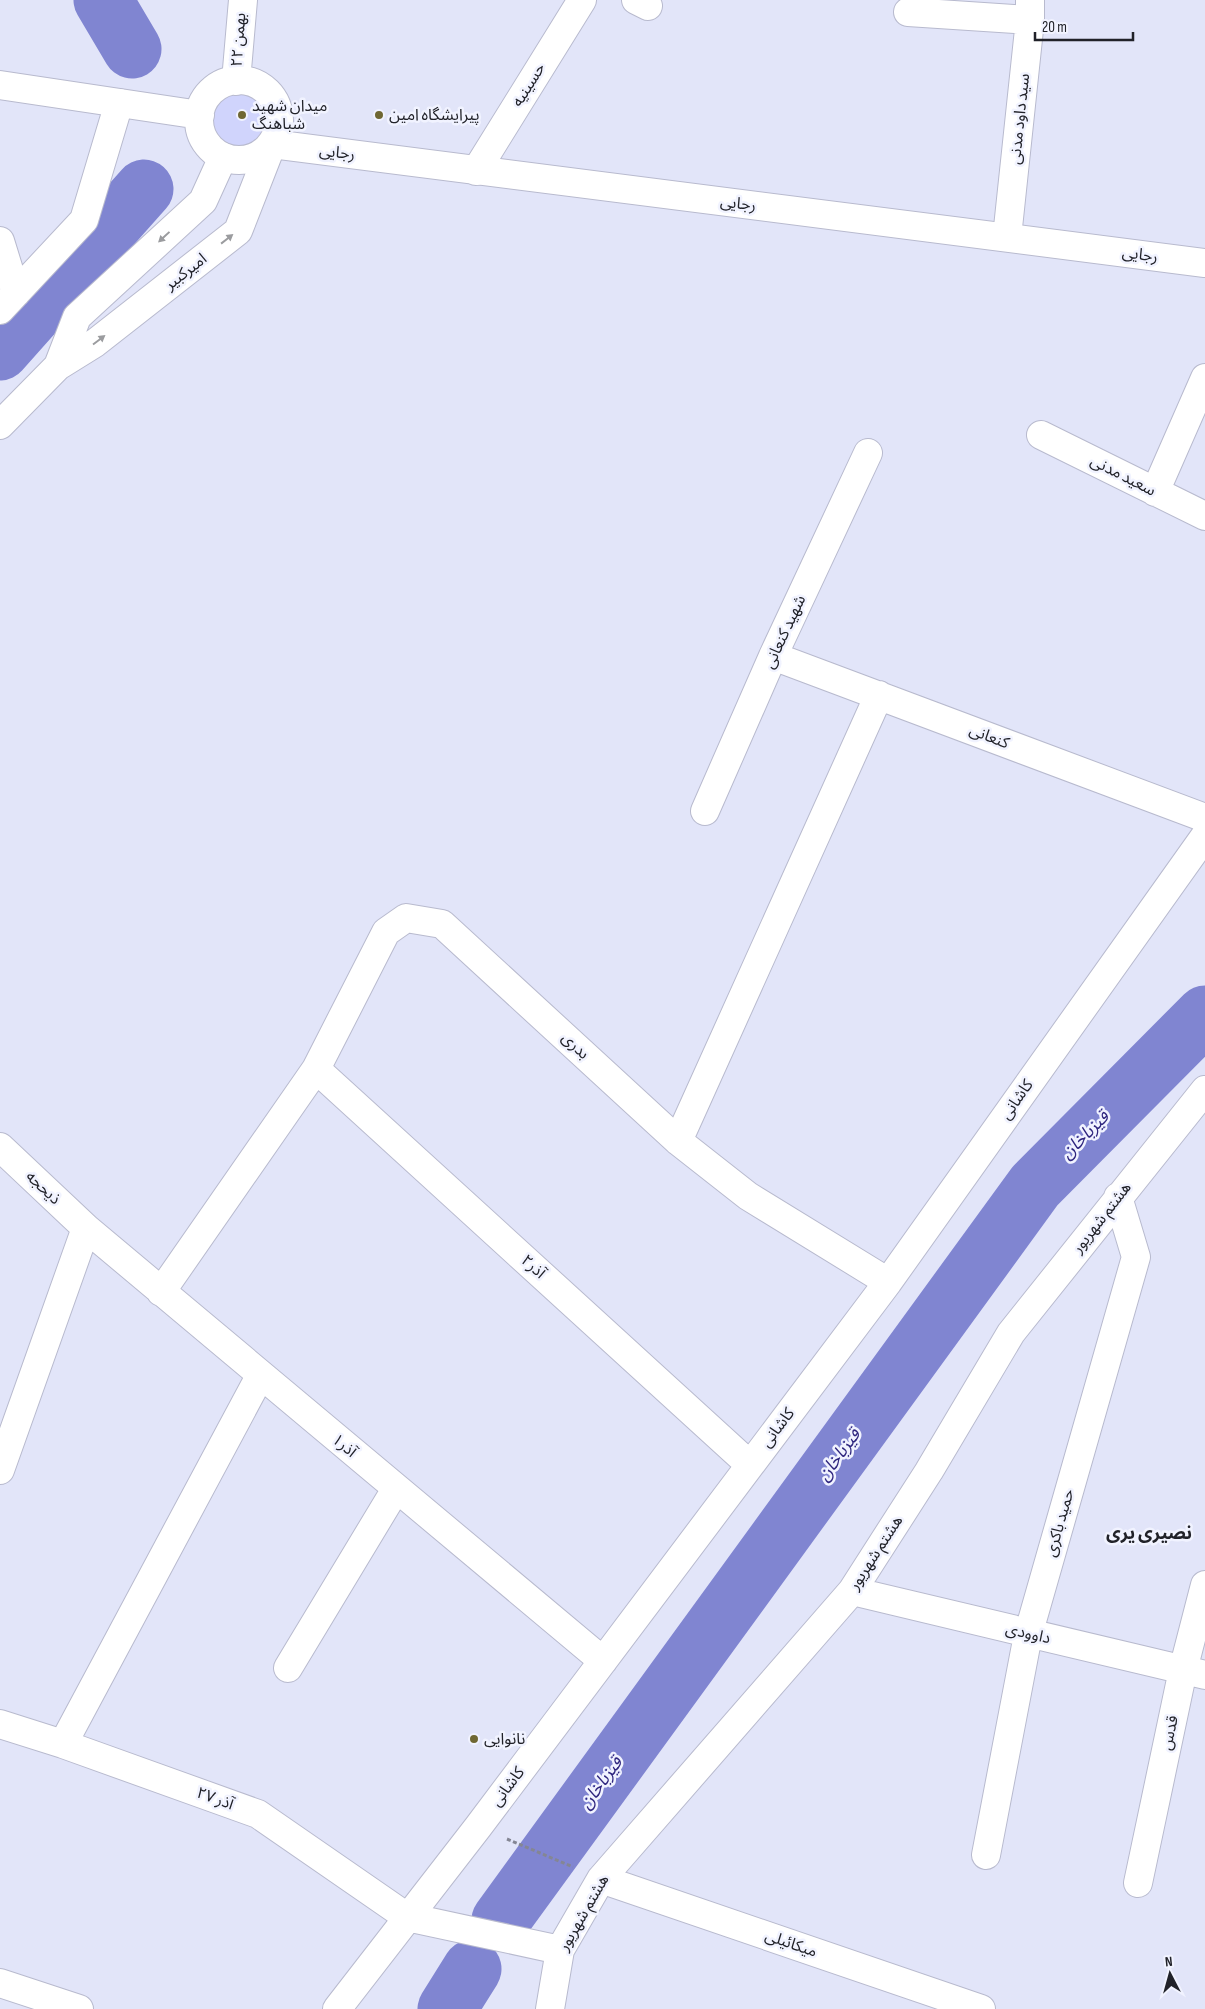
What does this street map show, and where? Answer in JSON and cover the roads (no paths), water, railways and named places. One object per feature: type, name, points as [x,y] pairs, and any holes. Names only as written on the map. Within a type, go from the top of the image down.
[{"type":"street","name":"۲۲ بهمن","points":[[236,81],[243,0]]},
{"type":"street","name":"حسینیه","points":[[476,171],[582,0]]},
{"type":"street","points":[[908,12],[1030,10]]},
{"type":"street","name":"سید داود مدنی","points":[[1007,237],[1030,10]]},
{"type":"street","points":[[236,81],[249,82],[261,87],[271,96],[277,107],[278,133],[272,144],[262,154],[249,159],[236,160],[222,156],[211,149],[203,138],[199,125],[204,102],[212,91],[223,84],[236,81]]},
{"type":"street","points":[[0,85],[200,115]]},
{"type":"street","points":[[8,302],[84,220],[119,103]]},
{"type":"street","name":"رجایی","points":[[272,144],[1205,263]]},
{"type":"street","name":"امیرکبیر","points":[[0,425],[58,366],[95,343],[238,231],[272,144]]},
{"type":"street","name":"امیرکبیر","points":[[58,366],[77,317],[203,201],[222,156]]},
{"type":"street","points":[[0,241],[8,302]]},
{"type":"street","points":[[1155,492],[1205,378]]},
{"type":"street","name":"سعید مدنی","points":[[1040,435],[1205,516]]},
{"type":"street","name":"شهید کنعانی","points":[[705,811],[773,656],[868,453]]},
{"type":"street","name":"کنعانی","points":[[773,656],[1205,818]]},
{"type":"street","points":[[678,1141],[879,695]]},
{"type":"street","name":"کاشانی","points":[[337,2009],[478,1827],[888,1282],[1205,836]]},
{"type":"street","name":"بدری","points":[[161,1292],[316,1069],[386,932],[406,918],[442,924],[678,1141],[748,1196],[888,1282]]},
{"type":"street","name":"آذر۲","points":[[316,1069],[750,1465]]},
{"type":"street","name":"هشتم شهریور","points":[[550,2009],[560,1950],[601,1879],[852,1591],[929,1471],[1011,1333],[1205,1090]]},
{"type":"street","name":"ذیحجه","points":[[0,1147],[86,1228]]},
{"type":"street","name":"حمید باکری","points":[[986,1855],[1028,1635],[1136,1257],[1118,1197]]},
{"type":"street","points":[[0,1470],[86,1228]]},
{"type":"street","name":"آذر۱","points":[[86,1228],[260,1376],[603,1661]]},
{"type":"street","points":[[63,1744],[260,1376]]},
{"type":"street","points":[[288,1668],[396,1489]]},
{"type":"street","name":"قدس","points":[[1138,1883],[1194,1672],[1205,1585]]},
{"type":"street","name":"داوودی","points":[[852,1591],[1028,1635],[1194,1672]]},
{"type":"street","name":"۲۷ آذر","points":[[0,1724],[63,1744],[258,1814],[407,1917]]},
{"type":"street","name":"میکائیلی","points":[[601,1879],[981,2009]]},
{"type":"street","points":[[407,1917],[560,1950]]},
{"type":"street","points":[[0,1983],[79,2009]]},
{"type":"waterway","points":[[103,0],[132,49]]},
{"type":"waterway","points":[[0,351],[144,189]]},
{"type":"waterway","name":"قیزباخان","points":[[501,1920],[1035,1186],[1205,1015]]},
{"type":"waterway","name":"قیزباخان","points":[[447,2009],[472,1969]]},
{"type":"place","name":"میدان شهید شباهنگ","points":[[242,115]]},
{"type":"place","name":"پیرایشگاه امین","points":[[379,115]]},
{"type":"place","name":"نانوایی","points":[[474,1739]]},
{"type":"district","name":"نصیری یری","points":[[1149,1533]]}]
